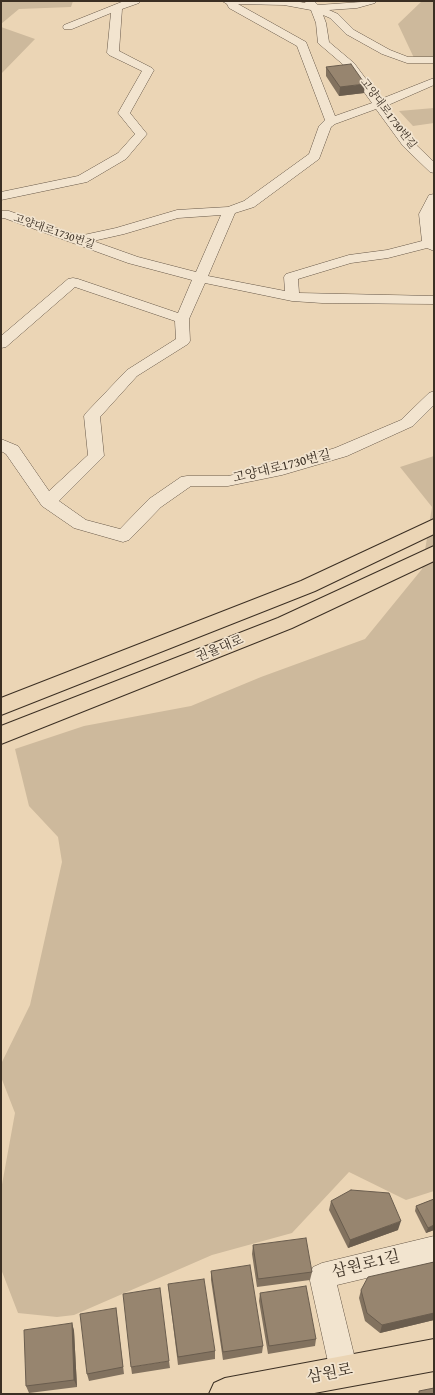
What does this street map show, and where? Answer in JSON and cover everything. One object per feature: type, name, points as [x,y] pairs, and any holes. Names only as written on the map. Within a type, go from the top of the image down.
[{"type":"main road","name":"권율대로","points":[[1,707],[308,586],[434,526]]},
{"type":"main road","name":"권율대로","points":[[1,735],[285,623],[434,554]]},
{"type":"main road","name":"삼원로","points":[[225,1394],[434,1355]]},
{"type":"street","points":[[68,27],[135,1]]},
{"type":"street","points":[[229,2],[284,2],[357,5],[371,1]]},
{"type":"street","points":[[229,2],[233,6],[302,44],[331,121]]},
{"type":"street","points":[[311,4],[334,16],[350,32],[371,45],[407,60],[433,62]]},
{"type":"street","name":"고양대로1730번길","points":[[311,4],[321,23],[324,42],[350,65],[380,104],[407,143],[434,169]]},
{"type":"street","points":[[1,196],[82,179],[122,156],[141,134],[124,113],[148,70],[113,53],[117,7]]},
{"type":"street","points":[[337,55],[371,45]]},
{"type":"street","points":[[79,240],[119,231],[177,214],[230,211],[249,204],[315,156],[325,126],[331,121],[380,104],[434,81]]},
{"type":"street","points":[[292,297],[291,277],[349,259],[388,254],[431,245],[426,214],[434,198]]},
{"type":"street","points":[[48,502],[96,456],[92,416],[132,373],[183,340],[182,319],[230,211]]},
{"type":"street","name":"고양대로1730번길","points":[[2,213],[133,260],[200,278],[292,297],[322,299],[434,300]]},
{"type":"street","points":[[1,344],[73,282],[182,319]]},
{"type":"street","name":"고양대로1730번길","points":[[1,444],[12,450],[48,502],[80,524],[123,536],[155,503],[187,481],[228,480],[282,470],[341,452],[407,423],[434,396]]},
{"type":"street","name":"삼원로1길","points":[[344,1371],[322,1276],[434,1248]]},
{"type":"shaded area","points":[[1,1],[73,1],[71,7],[19,9],[1,24]]},
{"type":"shaded area","points":[[422,1],[434,1],[434,57],[414,58],[398,24]]},
{"type":"shaded area","points":[[1,27],[35,39],[1,74]]},
{"type":"shaded area","points":[[434,108],[434,123],[413,126],[399,111]]},
{"type":"shaded area","points":[[434,456],[434,1191],[406,1200],[349,1172],[292,1233],[212,1255],[74,1315],[57,1317],[18,1313],[1,1269],[1,1190],[15,1113],[1,1077],[1,1064],[30,1005],[62,862],[58,837],[29,806],[15,749],[84,726],[191,706],[261,677],[365,639],[422,569],[432,507],[400,467]]},
{"type":"building","points":[[351,64],[365,84],[340,87],[326,67]]},
{"type":"building","points":[[351,1190],[389,1193],[401,1221],[350,1240],[331,1201]]},
{"type":"building","points":[[434,1199],[434,1225],[428,1228],[416,1206]]},
{"type":"building","points":[[306,1238],[312,1272],[258,1279],[253,1245]]},
{"type":"building","points":[[434,1262],[434,1313],[382,1325],[367,1313],[361,1290],[368,1277]]},
{"type":"building","points":[[250,1265],[263,1346],[223,1352],[211,1271]]},
{"type":"building","points":[[204,1279],[215,1351],[178,1357],[168,1284]]},
{"type":"building","points":[[306,1286],[316,1339],[269,1346],[260,1293]]},
{"type":"building","points":[[160,1288],[169,1361],[131,1367],[123,1294]]},
{"type":"building","points":[[116,1308],[123,1367],[87,1374],[80,1314]]},
{"type":"building","points":[[72,1323],[74,1380],[26,1386],[24,1330]]},
{"type":"building","points":[[434,1388],[434,1394],[419,1394],[419,1391]]}]
